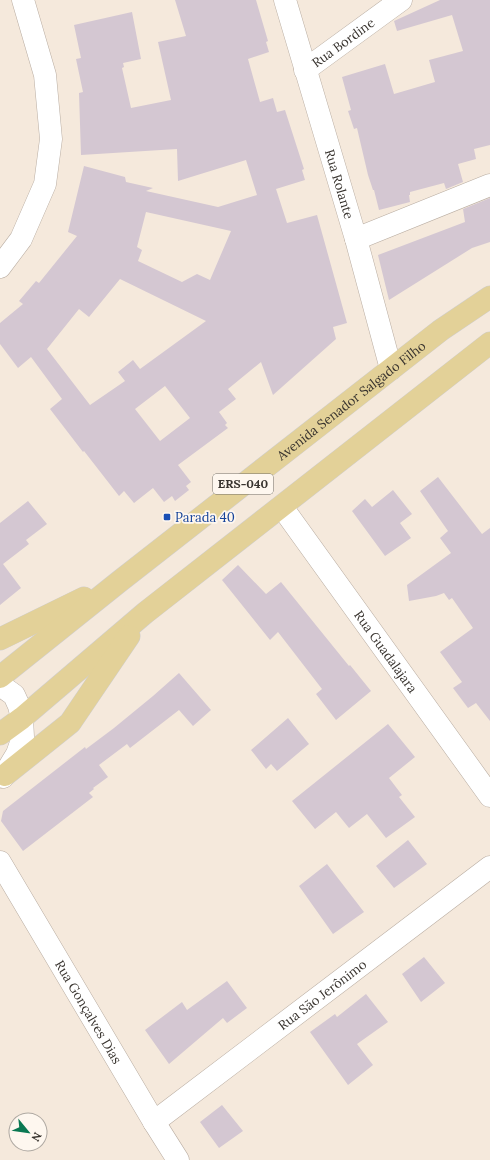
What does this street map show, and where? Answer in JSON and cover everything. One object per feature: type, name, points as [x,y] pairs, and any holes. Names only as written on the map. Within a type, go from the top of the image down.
[{"type":"main road","name":"Avenida Senador Salgado Filho","points":[[0,677],[440,330],[490,297]]},
{"type":"main road","name":"ERS-040","points":[[0,734],[22,718],[145,613],[282,507],[490,342]]},
{"type":"main road","name":"Avenida Senador Salgado Filho","points":[[0,639],[120,581]]},
{"type":"main road","points":[[2,777],[70,723],[145,613]]},
{"type":"street","points":[[0,266],[21,239],[45,184],[51,139],[45,75],[23,0]]},
{"type":"street","name":"Rua Rolante","points":[[285,0],[356,239],[391,369]]},
{"type":"street","name":"Rua Bordine","points":[[305,70],[401,0]]},
{"type":"street","points":[[356,239],[490,185]]},
{"type":"street","name":"Rua Guadalajara","points":[[282,507],[490,796]]},
{"type":"street","points":[[0,685],[14,695],[22,718],[22,736],[17,754],[2,777]]},
{"type":"street","name":"Rua Gonçalves Dias","points":[[0,862],[178,1160]]},
{"type":"street","name":"Rua São Jerônimo","points":[[154,1122],[490,867]]},
{"type":"building","points":[[175,0],[256,0],[268,41],[266,42],[269,52],[248,59],[260,102],[273,98],[277,112],[285,110],[304,169],[302,170],[305,180],[276,189],[287,223],[317,215],[347,323],[333,327],[336,339],[273,395],[261,362],[228,389],[236,399],[219,412],[227,423],[225,425],[228,428],[178,465],[191,482],[186,486],[189,490],[175,501],[172,496],[164,502],[153,488],[134,503],[124,491],[119,496],[50,409],[62,399],[31,357],[18,368],[0,344],[0,323],[23,304],[19,301],[36,281],[39,283],[77,236],[68,232],[84,166],[125,177],[126,182],[153,188],[146,191],[218,207],[257,195],[246,160],[178,181],[177,149],[81,155],[79,93],[83,92],[76,59],[81,58],[74,25],[132,12],[141,59],[123,63],[124,67],[122,68],[131,108],[171,100],[158,42],[186,36]],"holes":[[[146,212],[231,231],[210,280],[197,274],[182,282],[138,261],[142,250],[137,247]],[[120,279],[206,321],[140,369],[133,360],[118,372],[125,381],[90,405],[47,349],[79,309],[89,317]],[[165,386],[190,418],[160,441],[135,409]]]},
{"type":"building","points":[[440,0],[490,0],[490,145],[474,149],[476,159],[458,164],[463,182],[446,189],[444,183],[410,192],[410,202],[379,210],[374,190],[368,175],[357,128],[354,129],[348,111],[351,110],[342,77],[385,64],[394,94],[435,82],[429,60],[463,51],[452,15],[397,31],[394,21]]},
{"type":"building","points":[[490,198],[490,242],[472,248],[389,300],[378,255],[465,222],[463,209]]},
{"type":"building","points":[[438,477],[482,534],[490,528],[490,721],[476,703],[468,708],[453,688],[462,682],[440,652],[473,628],[452,598],[449,600],[444,593],[409,601],[407,585],[451,553],[440,538],[448,531],[420,491]]},
{"type":"building","points":[[393,490],[412,514],[400,523],[411,538],[385,556],[352,511],[365,499],[372,507]]},
{"type":"building","points":[[28,501],[47,524],[26,540],[29,544],[3,564],[21,588],[0,605],[0,523]]},
{"type":"building","points":[[238,565],[266,594],[281,582],[371,691],[336,720],[316,694],[322,689],[278,632],[270,640],[222,580]]},
{"type":"building","points":[[179,673],[211,710],[193,726],[179,710],[130,748],[127,744],[99,765],[108,777],[93,788],[94,789],[89,793],[93,797],[23,851],[1,821],[3,811],[85,747],[86,749],[114,728]]},
{"type":"building","points":[[288,718],[309,744],[277,771],[271,764],[266,769],[251,750]]},
{"type":"building","points":[[388,724],[415,757],[389,778],[402,795],[399,797],[415,817],[386,838],[367,814],[349,828],[336,812],[315,829],[292,801]]},
{"type":"building","points":[[408,840],[427,864],[394,888],[376,866]]},
{"type":"building","points":[[327,864],[364,912],[333,934],[299,886]]},
{"type":"building","points":[[424,957],[445,983],[421,1002],[402,974]]},
{"type":"building","points":[[227,981],[247,1008],[227,1023],[223,1018],[169,1064],[145,1030],[182,1002],[187,1010]]},
{"type":"building","points":[[366,994],[388,1022],[357,1044],[373,1065],[348,1085],[310,1032],[335,1014],[337,1017]]},
{"type":"building","points":[[222,1105],[243,1131],[219,1148],[200,1122]]},
{"type":"place","name":"Parada 40","points":[[167,517]]}]
